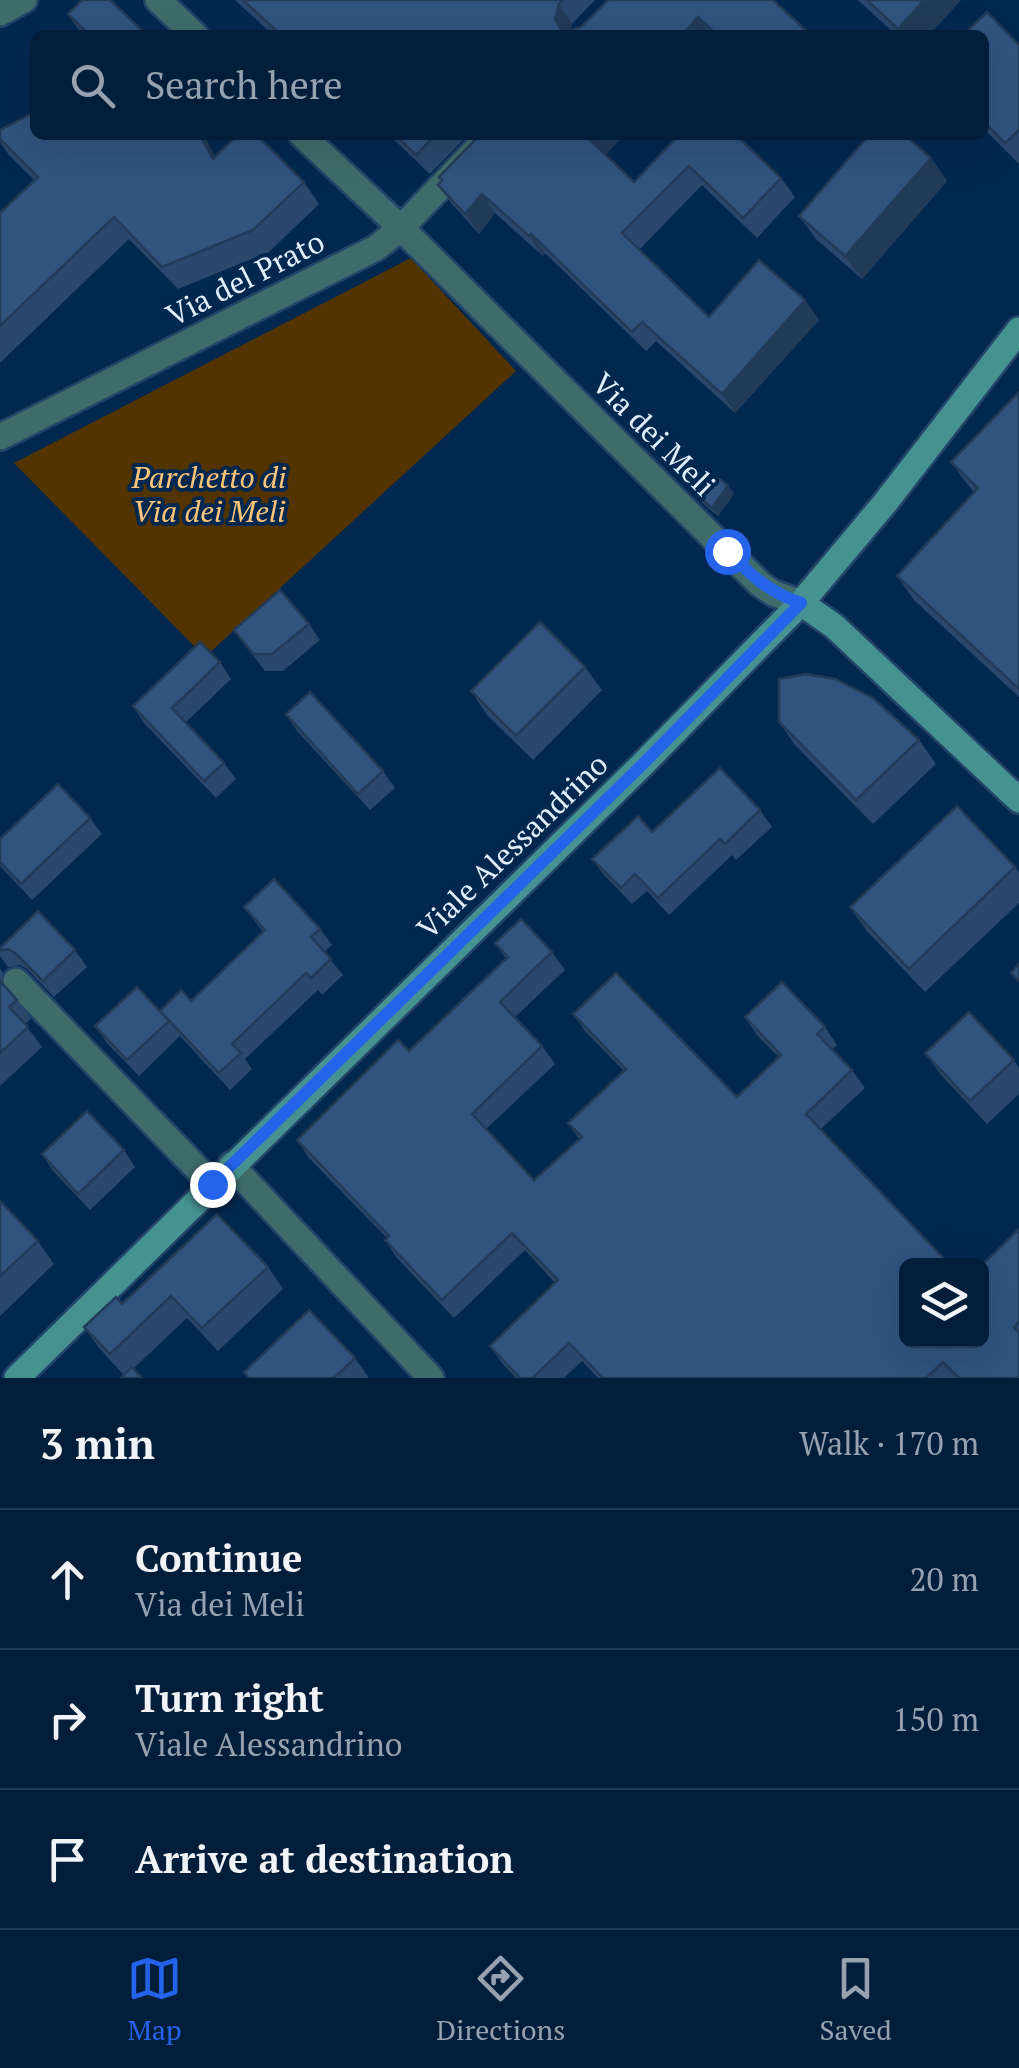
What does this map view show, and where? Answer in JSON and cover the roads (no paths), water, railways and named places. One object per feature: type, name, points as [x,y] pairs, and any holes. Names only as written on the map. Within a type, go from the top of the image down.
[{"type":"street","points":[[0,13],[24,0]]},
{"type":"street","points":[[158,0],[190,30]]},
{"type":"street","name":"Via dei Meli","points":[[307,140],[402,228],[760,584],[801,603],[834,626],[1019,800]]},
{"type":"street","name":"Via del Prato","points":[[0,437],[376,248],[402,228],[485,140]]},
{"type":"street","name":"Viale Alessandrino","points":[[17,1378],[643,764],[801,603],[885,504],[1019,330]]},
{"type":"street","points":[[16,981],[212,1184]]},
{"type":"street","points":[[231,1165],[431,1378]]},
{"type":"park label","name":"Parchetto di Via dei Meli","points":[[209,494]]}]
